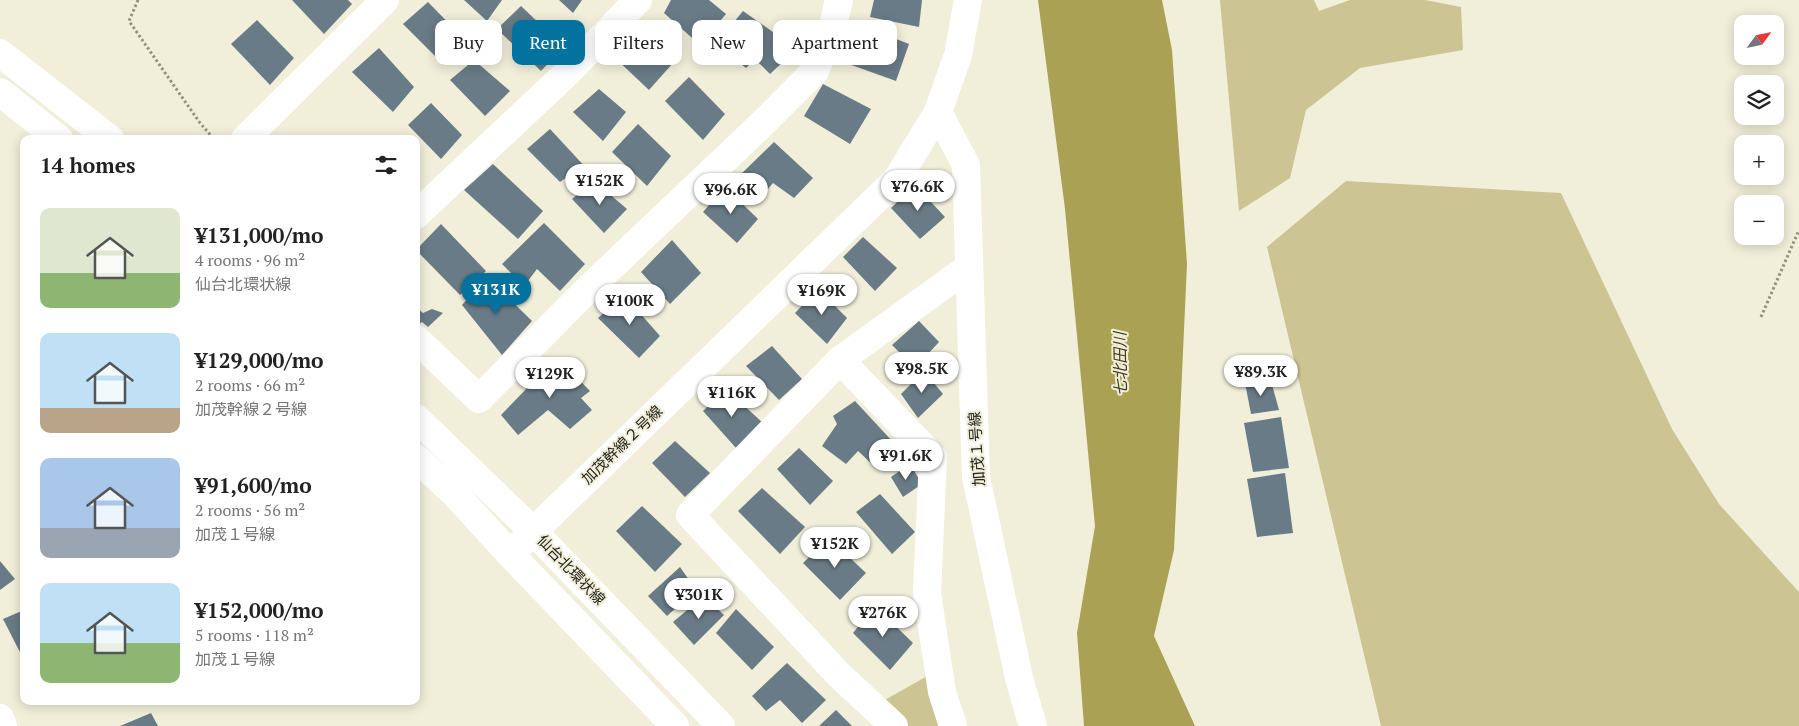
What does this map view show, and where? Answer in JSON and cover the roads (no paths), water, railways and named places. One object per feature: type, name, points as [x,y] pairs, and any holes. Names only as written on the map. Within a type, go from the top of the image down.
[{"type":"street","points":[[249,135],[385,0]]},
{"type":"street","points":[[420,211],[568,72],[638,0]]},
{"type":"street","points":[[420,343],[479,399],[590,287],[762,124],[815,71],[831,33],[838,0]]},
{"type":"street","name":"加茂幹線２号線","points":[[510,554],[897,179],[938,112],[958,55],[968,0]]},
{"type":"street","points":[[0,52],[105,135]]},
{"type":"street","points":[[0,92],[54,135]]},
{"type":"street","name":"加茂１号線","points":[[938,112],[966,165],[976,477],[1019,678],[1034,726]]},
{"type":"street","points":[[894,726],[839,675],[690,515],[840,360],[969,267]]},
{"type":"street","points":[[840,360],[934,457],[927,593],[942,692],[953,726]]},
{"type":"street","name":"仙台北環状線","points":[[420,422],[533,531],[721,726]]},
{"type":"street","points":[[420,462],[458,497],[675,726]]},
{"type":"street","points":[[0,718],[3,726]]},
{"type":"water","name":"七北田川","points":[[1038,0],[1162,0],[1172,50],[1187,264],[1174,550],[1154,636],[1195,726],[1084,726],[1077,633],[1095,526],[1065,209]]}]
